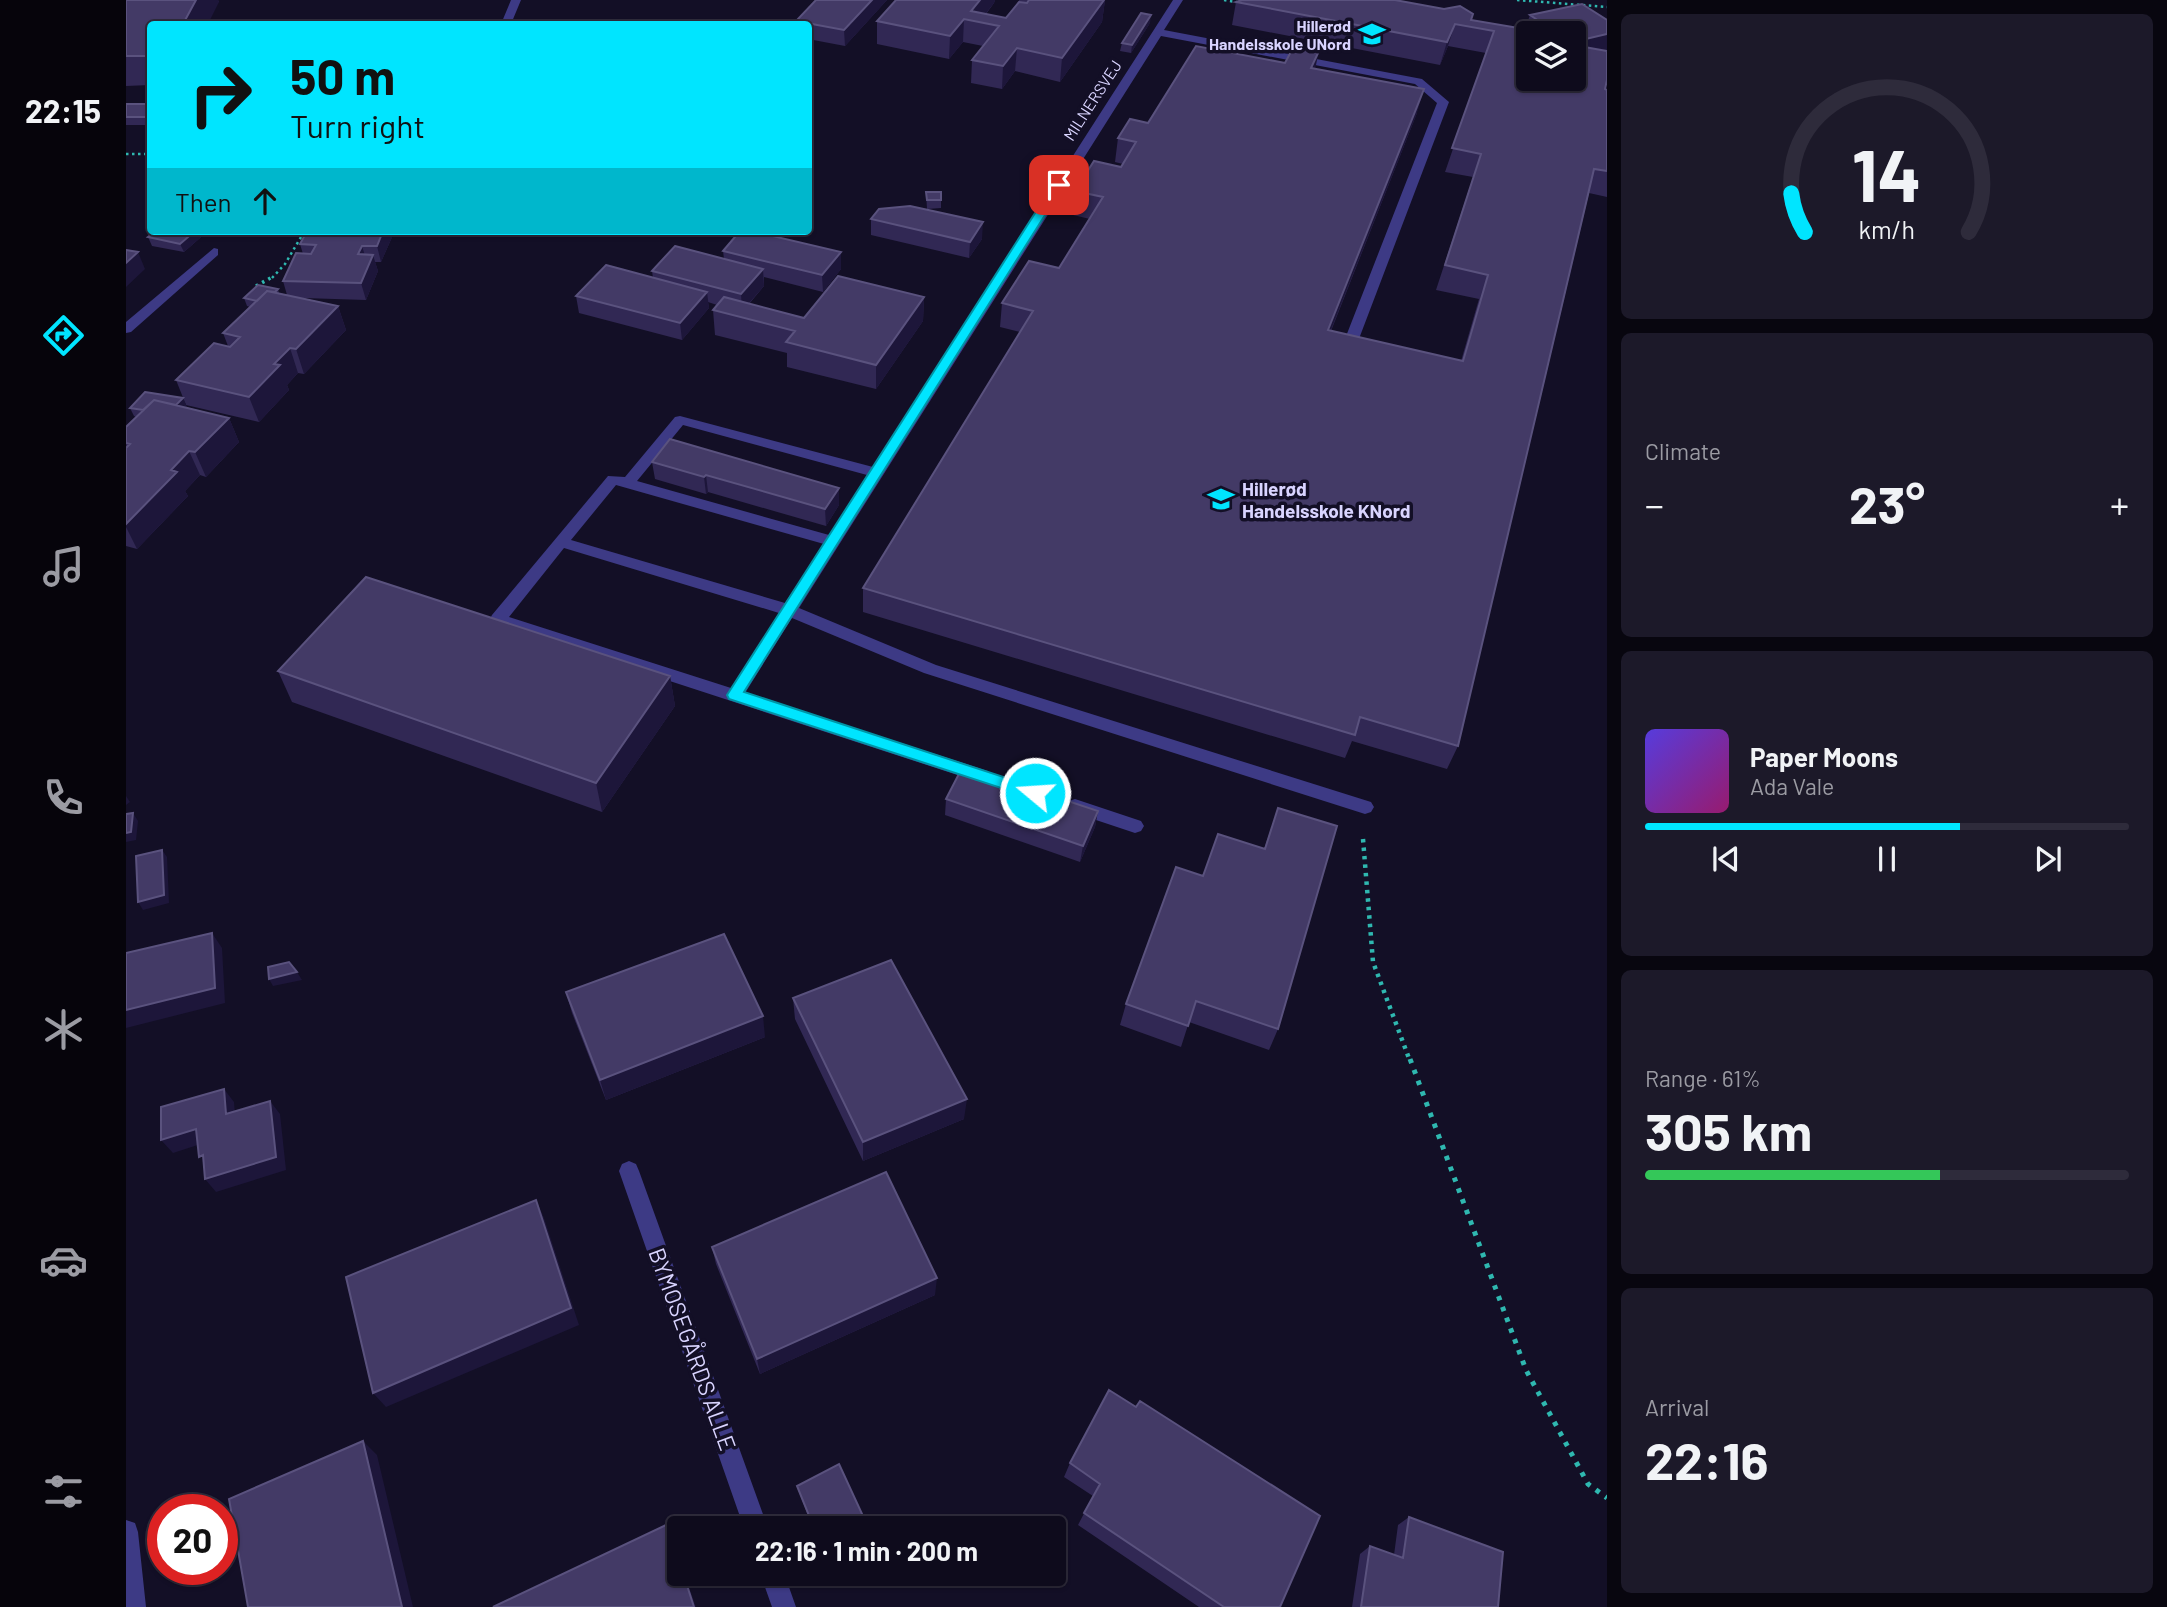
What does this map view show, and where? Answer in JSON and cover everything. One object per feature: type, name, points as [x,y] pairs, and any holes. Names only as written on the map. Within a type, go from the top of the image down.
[{"type":"street","points":[[507,21],[516,0]]},
{"type":"street","name":"MILNERSVEJ","points":[[735,695],[1178,0]]},
{"type":"street","points":[[1158,32],[1418,82],[1443,102],[1350,344]]},
{"type":"street","points":[[126,329],[214,252]]},
{"type":"street","points":[[628,483],[680,421],[876,473]]},
{"type":"street","points":[[833,541],[613,479],[498,620],[993,780]]},
{"type":"street","points":[[561,542],[789,610],[930,669],[1365,807]]},
{"type":"street","points":[[1057,801],[1135,826]]},
{"type":"street","name":"BYMOSEGÅRDS ALLE","points":[[629,1171],[752,1516]]},
{"type":"street","points":[[126,1532],[134,1607]]},
{"type":"street","points":[[777,1586],[784,1607]]},
{"type":"path","points":[[1224,0],[1244,4]]},
{"type":"path","points":[[1517,0],[1607,7]]},
{"type":"path","points":[[126,154],[147,154]]},
{"type":"path","points":[[256,286],[265,283],[289,260],[302,235]]},
{"type":"path","points":[[1365,807],[1363,847],[1373,961],[1526,1370],[1588,1484],[1607,1498]]},
{"type":"building","points":[[126,0],[196,0],[185,21],[147,21],[147,56],[126,56]]},
{"type":"building","points":[[816,0],[872,0],[844,30],[812,24],[812,21],[796,21]]},
{"type":"building","points":[[896,0],[980,0],[971,11],[1006,18],[1019,2],[1027,3],[1029,0],[1104,0],[1062,58],[1017,48],[1003,66],[972,60],[999,26],[964,19],[950,36],[877,21]]},
{"type":"building","name":"Hillerød Handelsskole KNord","points":[[1395,0],[1444,9],[1460,6],[1473,14],[1471,20],[1516,28],[1516,91],[1586,91],[1586,47],[1607,51],[1607,171],[1594,169],[1458,746],[1360,717],[1355,735],[863,588],[1033,311],[1002,303],[1029,261],[1059,268],[1103,197],[1075,191],[1094,161],[1121,167],[1136,142],[1118,138],[1130,119],[1148,123],[1196,46],[1285,63],[1294,46],[1319,51],[1311,68],[1424,89],[1328,330],[1463,361],[1488,275],[1445,265],[1481,154],[1452,148],[1494,31],[1455,24],[1447,42],[1236,2]]},
{"type":"building","points":[[1582,4],[1607,20],[1607,34],[1586,39],[1586,21],[1539,21],[1530,15]]},
{"type":"building","points":[[1141,13],[1151,15],[1132,45],[1122,43]]},
{"type":"building","points":[[126,104],[147,104],[147,117],[126,117]]},
{"type":"building","points":[[926,192],[941,192],[941,200],[927,200]]},
{"type":"building","points":[[910,206],[983,222],[970,242],[871,219],[879,209]]},
{"type":"building","points":[[151,235],[190,235],[180,244],[148,237]]},
{"type":"building","points":[[305,235],[381,235],[377,246],[362,246],[358,254],[373,255],[361,283],[283,281],[296,253],[311,254],[316,245],[300,244]]},
{"type":"building","points":[[737,235],[768,235],[841,252],[822,275],[723,251]]},
{"type":"building","points":[[675,246],[763,269],[741,294],[652,271]]},
{"type":"building","points":[[126,250],[138,252],[126,263]]},
{"type":"building","points":[[606,265],[707,292],[680,323],[576,296]]},
{"type":"building","points":[[838,276],[924,297],[876,365],[786,342],[795,331],[713,310],[724,297],[804,318]]},
{"type":"building","points":[[258,285],[278,289],[275,292],[267,291],[257,301],[244,298]]},
{"type":"building","points":[[267,291],[338,306],[296,349],[290,348],[274,364],[280,365],[249,397],[176,380],[214,343],[230,347],[240,337],[223,333]]},
{"type":"building","points":[[145,392],[183,398],[176,405],[154,400],[143,410],[130,408]]},
{"type":"building","points":[[154,400],[229,418],[195,452],[189,451],[171,470],[177,472],[126,524],[126,448],[130,444],[126,443],[126,427]]},
{"type":"building","points":[[670,439],[839,488],[825,509],[652,462]]},
{"type":"building","points":[[366,577],[670,676],[596,783],[278,671]]},
{"type":"building","points":[[963,766],[1098,811],[1083,846],[946,799]]},
{"type":"building","points":[[1278,808],[1337,826],[1278,1029],[1196,1001],[1188,1026],[1126,1004],[1176,867],[1203,876],[1218,834],[1265,849]]},
{"type":"building","points":[[133,813],[131,832],[126,833],[126,814]]},
{"type":"building","points":[[162,850],[164,895],[138,902],[136,856]]},
{"type":"building","points":[[212,933],[215,988],[126,1010],[126,953]]},
{"type":"building","points":[[724,934],[763,1016],[600,1080],[566,992]]},
{"type":"building","points":[[891,960],[967,1099],[863,1142],[793,998]]},
{"type":"building","points":[[289,962],[297,972],[269,979],[268,967]]},
{"type":"building","points":[[224,1089],[226,1114],[270,1101],[276,1157],[205,1179],[203,1155],[199,1157],[196,1129],[161,1140],[161,1107]]},
{"type":"building","points":[[886,1172],[937,1278],[757,1359],[712,1247]]},
{"type":"building","points":[[536,1200],[571,1308],[373,1393],[346,1277]]},
{"type":"building","points":[[1109,1390],[1136,1407],[1140,1401],[1320,1516],[1280,1607],[1224,1607],[1084,1513],[1100,1484],[1070,1463]]},
{"type":"building","points":[[363,1441],[402,1607],[248,1607],[238,1550],[238,1495]]},
{"type":"building","points":[[839,1464],[863,1516],[809,1516],[797,1486]]},
{"type":"building","points":[[1409,1517],[1503,1552],[1498,1607],[1361,1607],[1370,1546],[1403,1558]]},
{"type":"building","points":[[666,1525],[667,1586],[687,1586],[694,1607],[493,1607]]},
{"type":"place","name":"Hillerød Handelsskole UNord","points":[[1372,34]]},
{"type":"place","name":"Hillerød Handelsskole KNord","points":[[1221,499]]},
{"type":"route","points":[[1035,793],[735,695],[1059,185]]}]
